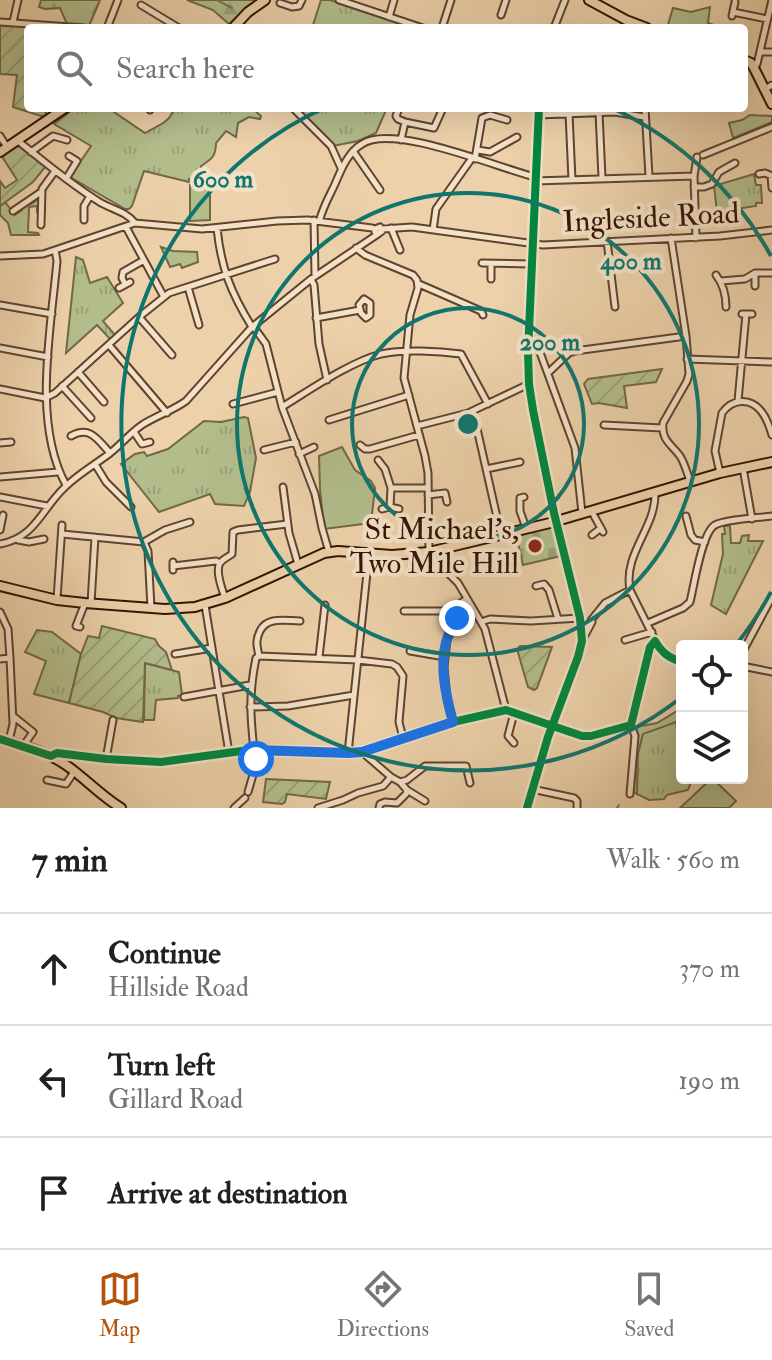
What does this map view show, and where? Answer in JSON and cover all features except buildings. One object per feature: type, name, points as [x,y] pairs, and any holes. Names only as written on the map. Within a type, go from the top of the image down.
[{"type":"main road","points":[[237,24],[265,0]]},
{"type":"main road","points":[[589,0],[638,24]]},
{"type":"main road","points":[[748,62],[768,87],[772,104]]},
{"type":"main road","points":[[4,149],[59,112]]},
{"type":"main road","points":[[0,586],[88,604],[178,609],[205,605],[329,552],[408,555],[429,552],[556,521],[720,473],[772,462]]},
{"type":"main road","points":[[4,741],[51,756],[119,808]]},
{"type":"street","points":[[13,22],[18,0]]},
{"type":"street","points":[[109,24],[118,0]]},
{"type":"street","points":[[280,3],[292,7],[299,6],[302,0]]},
{"type":"street","points":[[339,0],[411,24]]},
{"type":"street","points":[[389,17],[394,0]]},
{"type":"street","points":[[443,24],[451,0]]},
{"type":"street","points":[[501,15],[506,0]]},
{"type":"street","points":[[556,24],[565,0]]},
{"type":"street","points":[[754,68],[772,0]]},
{"type":"street","points":[[735,2],[732,14],[767,19]]},
{"type":"street","points":[[141,5],[172,24]]},
{"type":"street","points":[[0,22],[37,24]]},
{"type":"street","points":[[760,52],[772,52]]},
{"type":"street","points":[[297,112],[331,146],[342,169]]},
{"type":"street","points":[[398,112],[398,119],[434,128],[441,112]]},
{"type":"street","points":[[582,641],[582,627],[556,521],[529,384],[538,112],[615,112],[644,117]]},
{"type":"street","points":[[599,112],[602,178]]},
{"type":"street","points":[[645,112],[649,176]]},
{"type":"street","points":[[569,113],[572,180]]},
{"type":"street","points":[[433,230],[436,209],[478,150],[482,118],[490,115],[503,121]]},
{"type":"street","points":[[401,140],[405,122]]},
{"type":"street","points":[[696,238],[694,176],[700,156],[772,127]]},
{"type":"street","points":[[0,136],[4,149]]},
{"type":"street","points":[[31,152],[53,136],[67,140]]},
{"type":"street","points":[[327,380],[320,355],[316,318],[314,220],[353,151],[364,142],[389,137],[474,158],[535,179],[694,176]]},
{"type":"street","points":[[478,150],[490,152],[517,137]]},
{"type":"street","points":[[17,140],[90,196],[130,217],[135,223]]},
{"type":"street","points":[[353,151],[380,190]]},
{"type":"street","points":[[66,179],[77,161],[69,156]]},
{"type":"street","points":[[694,187],[712,184],[719,172],[735,163]]},
{"type":"street","points":[[41,225],[41,192],[55,171]]},
{"type":"street","points":[[759,174],[772,176],[772,188]]},
{"type":"street","points":[[13,211],[41,192]]},
{"type":"street","points":[[86,215],[84,205],[90,196]]},
{"type":"street","points":[[0,256],[43,254],[135,223],[217,228],[314,220],[378,230]]},
{"type":"street","points":[[126,227],[164,297]]},
{"type":"street","name":"Ingleside Road","points":[[378,230],[412,227],[533,244],[696,238],[772,230]]},
{"type":"street","points":[[217,228],[219,252],[235,301],[266,344],[282,407],[315,494],[329,552]]},
{"type":"street","points":[[391,228],[400,250]]},
{"type":"street","points":[[0,544],[17,539],[35,525],[66,485],[144,424],[181,405],[252,327],[313,277],[378,230]]},
{"type":"street","points":[[671,238],[686,336],[687,381],[662,428],[665,439],[683,460],[690,482]]},
{"type":"street","points":[[607,241],[615,307]]},
{"type":"street","points":[[356,248],[365,255],[413,275],[418,284],[481,311],[483,315]]},
{"type":"street","points":[[55,250],[57,261],[45,398],[58,472],[66,485]]},
{"type":"street","points":[[0,389],[45,398],[164,297],[275,259]]},
{"type":"street","points":[[119,288],[128,283],[122,278],[123,272],[144,260]]},
{"type":"street","points":[[482,263],[532,264]]},
{"type":"street","points":[[491,264],[491,279]]},
{"type":"street","points":[[721,281],[745,279],[755,273],[772,273]]},
{"type":"street","points":[[755,273],[755,286]]},
{"type":"street","points":[[716,275],[721,281],[726,307]]},
{"type":"street","points":[[418,284],[410,315],[404,378],[425,456],[429,552],[458,583],[481,622],[490,644],[506,710]]},
{"type":"street","points":[[188,287],[199,325]]},
{"type":"street","points":[[0,305],[52,314]]},
{"type":"street","points":[[316,318],[360,310]]},
{"type":"street","points":[[738,401],[747,314]]},
{"type":"street","points":[[139,317],[172,355]]},
{"type":"street","points":[[548,373],[575,351],[686,336]]},
{"type":"street","points":[[529,338],[538,347],[575,448],[586,512],[602,530],[592,535]]},
{"type":"street","points":[[109,345],[167,413]]},
{"type":"street","points":[[0,348],[48,357]]},
{"type":"street","points":[[282,407],[371,357],[407,352],[461,354],[488,404]]},
{"type":"street","points":[[687,359],[772,362]]},
{"type":"street","points":[[78,372],[104,402]]},
{"type":"street","points":[[417,426],[473,411],[529,384]]},
{"type":"street","points":[[62,386],[91,418]]},
{"type":"street","points":[[233,404],[278,392]]},
{"type":"street","points":[[329,420],[409,395]]},
{"type":"street","points":[[720,473],[715,451],[725,408],[738,401],[753,404],[762,412],[772,435]]},
{"type":"street","points":[[473,411],[501,535]]},
{"type":"street","points":[[604,425],[662,428]]},
{"type":"street","points":[[71,436],[81,431],[88,432],[110,453]]},
{"type":"street","points":[[134,432],[142,444],[150,442]]},
{"type":"street","points":[[360,445],[370,449],[419,435]]},
{"type":"street","points":[[0,443],[11,442]]},
{"type":"street","points":[[264,450],[296,442]]},
{"type":"street","points":[[299,454],[314,447]]},
{"type":"street","points":[[378,460],[385,469],[391,488],[390,507]]},
{"type":"street","points":[[486,469],[520,462]]},
{"type":"street","points":[[95,464],[106,482],[131,507]]},
{"type":"street","points":[[743,467],[752,519]]},
{"type":"street","points":[[0,477],[58,472]]},
{"type":"street","points":[[283,487],[287,524],[298,564]]},
{"type":"street","points":[[391,488],[445,493],[447,502]]},
{"type":"street","points":[[655,493],[654,511],[634,553],[628,581],[655,641],[663,653],[676,660]]},
{"type":"street","points":[[0,497],[47,506]]},
{"type":"street","points":[[524,497],[520,498],[520,511],[526,529]]},
{"type":"street","points":[[382,509],[399,509]]},
{"type":"street","points":[[0,530],[3,515]]},
{"type":"street","points":[[686,516],[691,535],[695,540],[705,542]]},
{"type":"street","points":[[648,623],[690,602],[708,531],[714,525],[772,516]]},
{"type":"street","points":[[62,534],[144,542],[165,530],[190,522]]},
{"type":"street","points":[[225,598],[219,575],[220,563],[232,554],[235,531],[287,524]]},
{"type":"street","points":[[57,600],[62,525]]},
{"type":"street","points":[[80,627],[76,626],[88,604],[95,537]]},
{"type":"street","points":[[17,539],[29,542],[44,539]]},
{"type":"street","points":[[144,542],[148,551],[151,608]]},
{"type":"street","points":[[348,753],[369,554]]},
{"type":"street","points":[[173,566],[220,563]]},
{"type":"street","points":[[536,586],[544,584],[549,590],[558,619]]},
{"type":"street","points":[[582,627],[605,603],[630,590]]},
{"type":"street","points":[[748,642],[772,597]]},
{"type":"street","points":[[453,722],[445,685],[445,657],[447,640],[462,602],[467,599]]},
{"type":"street","points":[[205,605],[229,753]]},
{"type":"street","points":[[319,657],[325,605]]},
{"type":"street","points":[[404,611],[459,611]]},
{"type":"street","points":[[0,612],[8,629],[13,715],[12,730],[4,741]]},
{"type":"street","points":[[527,808],[552,727],[593,617]]},
{"type":"street","points":[[481,622],[490,619],[531,621],[580,618]]},
{"type":"street","points":[[259,656],[255,640],[263,624],[268,621],[300,621]]},
{"type":"street","points":[[625,640],[652,632]]},
{"type":"street","points":[[630,794],[635,736],[631,725],[650,647],[655,641]]},
{"type":"street","points":[[175,654],[212,648]]},
{"type":"street","points":[[410,651],[445,657]]},
{"type":"street","points":[[259,656],[385,662],[397,667],[403,686],[399,722],[403,738]]},
{"type":"street","points":[[234,808],[246,795],[255,768],[250,685],[259,656]]},
{"type":"street","points":[[0,659],[10,658]]},
{"type":"street","points":[[748,667],[772,672]]},
{"type":"street","points":[[184,697],[250,685]]},
{"type":"street","points":[[250,707],[288,706],[354,695]]},
{"type":"street","points":[[0,696],[11,696]]},
{"type":"street","points":[[51,756],[57,753],[172,762],[255,750],[362,752],[453,722],[506,710],[585,737],[631,725]]},
{"type":"street","points":[[514,713],[508,736],[514,743]]},
{"type":"street","points":[[13,715],[33,732],[23,746]]},
{"type":"street","points":[[106,759],[113,720]]},
{"type":"street","points":[[362,752],[425,801]]},
{"type":"street","points":[[400,782],[425,766],[466,766],[470,783]]},
{"type":"street","points":[[47,780],[66,784],[74,772]]},
{"type":"street","points":[[318,808],[383,786],[391,777]]},
{"type":"street","points":[[532,789],[574,798],[577,808]]},
{"type":"street","points":[[379,808],[383,802],[398,802],[407,790]]},
{"type":"green space","points":[[41,0],[100,0],[90,24],[67,24],[60,8],[39,7]]},
{"type":"green space","points":[[187,0],[256,0],[229,24],[213,10]]},
{"type":"green space","points":[[321,0],[330,0],[402,24],[313,24]]},
{"type":"green space","points":[[710,7],[708,23],[711,24],[668,24],[673,8],[691,12]]},
{"type":"green space","points":[[0,24],[24,25],[24,111],[13,107],[17,75],[0,74]]},
{"type":"green space","points":[[28,112],[45,112],[47,115],[44,117]]},
{"type":"green space","points":[[70,112],[114,112],[145,133],[166,121],[172,112],[256,112],[261,116],[260,119],[249,117],[238,123],[236,137],[226,131],[216,143],[213,157],[201,166],[197,178],[189,179],[189,182],[144,171],[129,209],[70,177],[91,146],[54,124]]},
{"type":"green space","points":[[301,112],[385,112],[376,133],[358,141],[333,146]]},
{"type":"green space","points":[[750,115],[772,116],[772,122],[733,138],[729,123]]},
{"type":"green space","points":[[18,146],[46,166],[33,182],[0,206],[0,181],[5,188],[17,180],[1,155]]},
{"type":"green space","points":[[754,174],[756,185],[761,185],[762,203],[717,212],[714,186]]},
{"type":"green space","points":[[190,185],[210,185],[210,220],[190,221]]},
{"type":"green space","points":[[39,199],[39,212],[37,206],[29,207],[28,232],[39,235],[11,235],[8,223],[0,215],[0,206],[5,202],[15,215],[29,201],[31,204]]},
{"type":"green space","points":[[161,247],[197,252],[198,262],[182,268],[180,264],[170,267]]},
{"type":"green space","points":[[76,257],[83,260],[90,283],[107,277],[123,303],[103,321],[115,335],[110,339],[97,325],[66,353]]},
{"type":"green space","points":[[662,369],[656,382],[624,386],[627,408],[592,404],[584,384],[588,379]]},
{"type":"green space","points":[[248,418],[256,458],[250,492],[244,506],[215,504],[210,494],[159,512],[121,464],[135,454],[144,452],[147,456],[168,449],[204,421],[221,422]]},
{"type":"green space","points":[[342,447],[355,470],[371,481],[375,488],[371,523],[324,529],[319,456]]},
{"type":"green space","points":[[724,526],[730,526],[731,543],[740,543],[742,536],[749,535],[748,541],[763,541],[726,614],[711,605],[723,554]]},
{"type":"green space","points":[[554,528],[561,556],[523,565],[516,535]]},
{"type":"green space","points":[[102,626],[155,639],[166,652],[172,670],[145,663],[143,722],[116,718],[69,703],[88,636],[99,638]]},
{"type":"green space","points":[[37,630],[52,632],[81,654],[69,703],[34,694],[46,661],[25,652]]},
{"type":"green space","points":[[520,646],[552,647],[534,690],[528,687],[517,649]]},
{"type":"green space","points":[[145,663],[179,672],[182,695],[156,700],[154,720],[144,720]]},
{"type":"green space","points":[[676,712],[676,722],[643,735],[638,754],[637,794],[633,791],[638,737],[636,727],[657,723]]},
{"type":"green space","points":[[676,722],[676,784],[690,784],[688,790],[667,795],[664,799],[649,800],[637,794],[638,754],[643,734]]},
{"type":"green space","points":[[266,779],[330,782],[326,799],[287,794],[282,804],[263,802]]},
{"type":"green space","points":[[706,784],[718,784],[736,801],[729,808],[680,808]]},
{"type":"waterway","points":[[217,0],[232,8]]},
{"type":"cycle path","points":[[527,808],[582,641],[580,618],[554,513],[529,384],[539,112]]},
{"type":"cycle path","points":[[0,739],[51,756],[57,753],[161,762],[249,750],[355,753],[453,722],[506,710],[582,736],[591,736],[631,725],[650,647],[655,641],[660,649],[676,660]]},
{"type":"place","name":"St Michael's, Two Mile Hill","points":[[535,546]]},
{"type":"route","points":[[256,759],[255,750],[362,752],[453,722],[444,667],[447,640],[457,618]]}]
